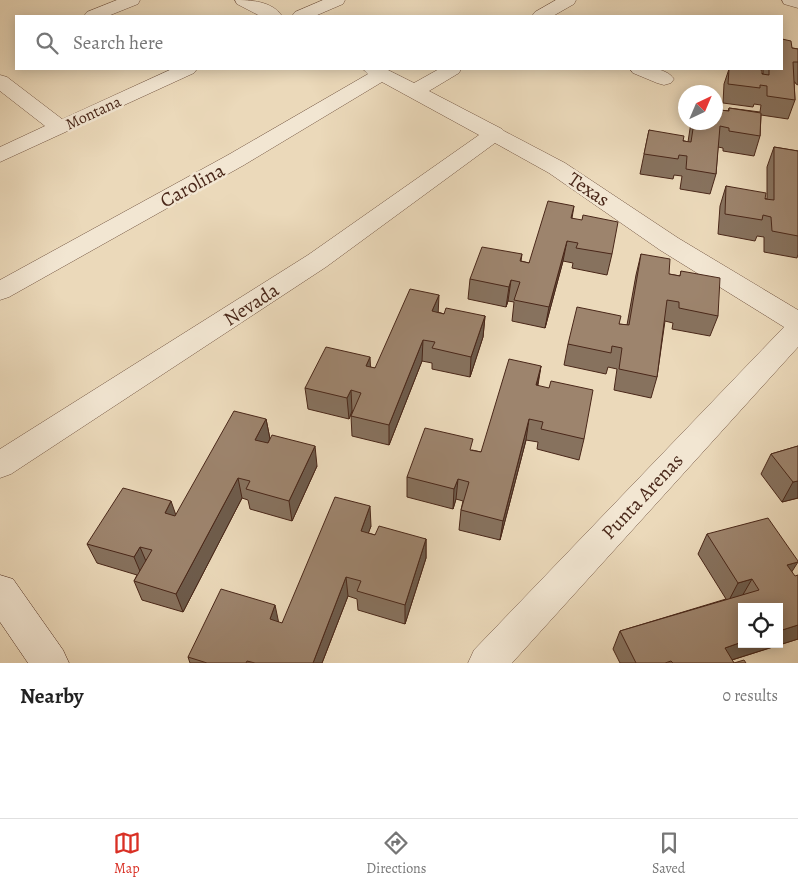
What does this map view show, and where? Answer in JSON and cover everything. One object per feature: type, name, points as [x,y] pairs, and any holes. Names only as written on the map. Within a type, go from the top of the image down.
[{"type":"street","points":[[95,15],[132,0]]},
{"type":"street","points":[[243,0],[271,15]]},
{"type":"street","points":[[303,15],[336,0]]},
{"type":"street","points":[[542,15],[568,0]]},
{"type":"street","points":[[790,0],[798,3]]},
{"type":"street","name":"Montana","points":[[0,155],[185,70]]},
{"type":"street","points":[[415,91],[450,70]]},
{"type":"street","points":[[643,70],[664,78]]},
{"type":"street","name":"Texas","points":[[377,71],[557,168],[683,253],[798,322]]},
{"type":"street","name":"Carolina","points":[[0,291],[236,160],[377,71]]},
{"type":"street","points":[[0,81],[59,127]]},
{"type":"street","name":"Nevada","points":[[0,465],[317,261],[495,133]]},
{"type":"street","name":"Punta Arenas","points":[[487,663],[798,329]]},
{"type":"street","points":[[0,591],[50,663]]},
{"type":"building","points":[[783,39],[791,41],[792,48],[798,49],[798,62],[793,62],[795,100],[767,96],[767,86],[760,85],[760,88],[728,84],[729,70],[762,70],[762,74],[769,75],[769,70],[783,70]]},
{"type":"building","points":[[729,108],[761,113],[760,136],[729,131],[729,128],[723,127],[723,110],[729,111]]},
{"type":"building","points":[[649,130],[684,136],[683,141],[691,142],[693,130],[720,130],[716,174],[686,169],[687,156],[679,155],[678,159],[644,154]]},
{"type":"building","points":[[774,147],[798,151],[798,236],[772,231],[771,217],[763,215],[762,220],[725,214],[726,186],[766,193],[765,199],[774,200]]},
{"type":"building","points":[[548,201],[574,206],[571,218],[582,220],[583,215],[618,222],[612,254],[576,248],[578,243],[567,241],[549,307],[514,300],[520,282],[511,280],[509,287],[470,279],[482,247],[522,254],[520,261],[529,263]]},
{"type":"building","points":[[641,254],[670,259],[669,274],[680,276],[681,271],[720,278],[718,316],[679,308],[679,302],[667,300],[657,377],[619,369],[622,348],[612,346],[611,353],[568,344],[577,307],[621,316],[619,324],[629,325]]},
{"type":"building","points":[[410,289],[439,295],[432,311],[444,314],[446,308],[485,316],[471,357],[432,348],[435,342],[423,340],[389,425],[351,416],[361,393],[351,390],[347,398],[305,388],[326,347],[370,357],[366,366],[375,368]]},
{"type":"building","points":[[509,359],[541,366],[536,385],[549,388],[551,381],[593,390],[584,439],[541,429],[543,422],[529,419],[503,521],[461,510],[469,482],[458,479],[454,489],[407,477],[425,428],[473,439],[470,450],[481,452]]},
{"type":"building","points":[[234,411],[266,419],[255,440],[268,443],[272,435],[315,446],[289,501],[246,489],[250,481],[238,478],[176,594],[134,581],[152,550],[140,547],[134,557],[87,544],[123,488],[171,501],[165,513],[175,516]]},
{"type":"building","points":[[798,446],[798,481],[793,482],[771,454]]},
{"type":"building","points":[[335,497],[370,506],[361,531],[375,535],[379,526],[426,539],[405,605],[357,591],[361,581],[346,577],[313,663],[255,663],[247,661],[246,663],[207,663],[188,657],[221,589],[275,605],[270,619],[282,623]]},
{"type":"building","points":[[768,518],[798,561],[787,565],[795,576],[798,575],[798,625],[783,630],[783,603],[738,603],[738,643],[725,648],[734,663],[673,663],[671,661],[665,663],[636,663],[620,631],[759,590],[752,579],[738,583],[707,534]]},
{"type":"building","points":[[744,660],[746,663],[734,663]]}]
